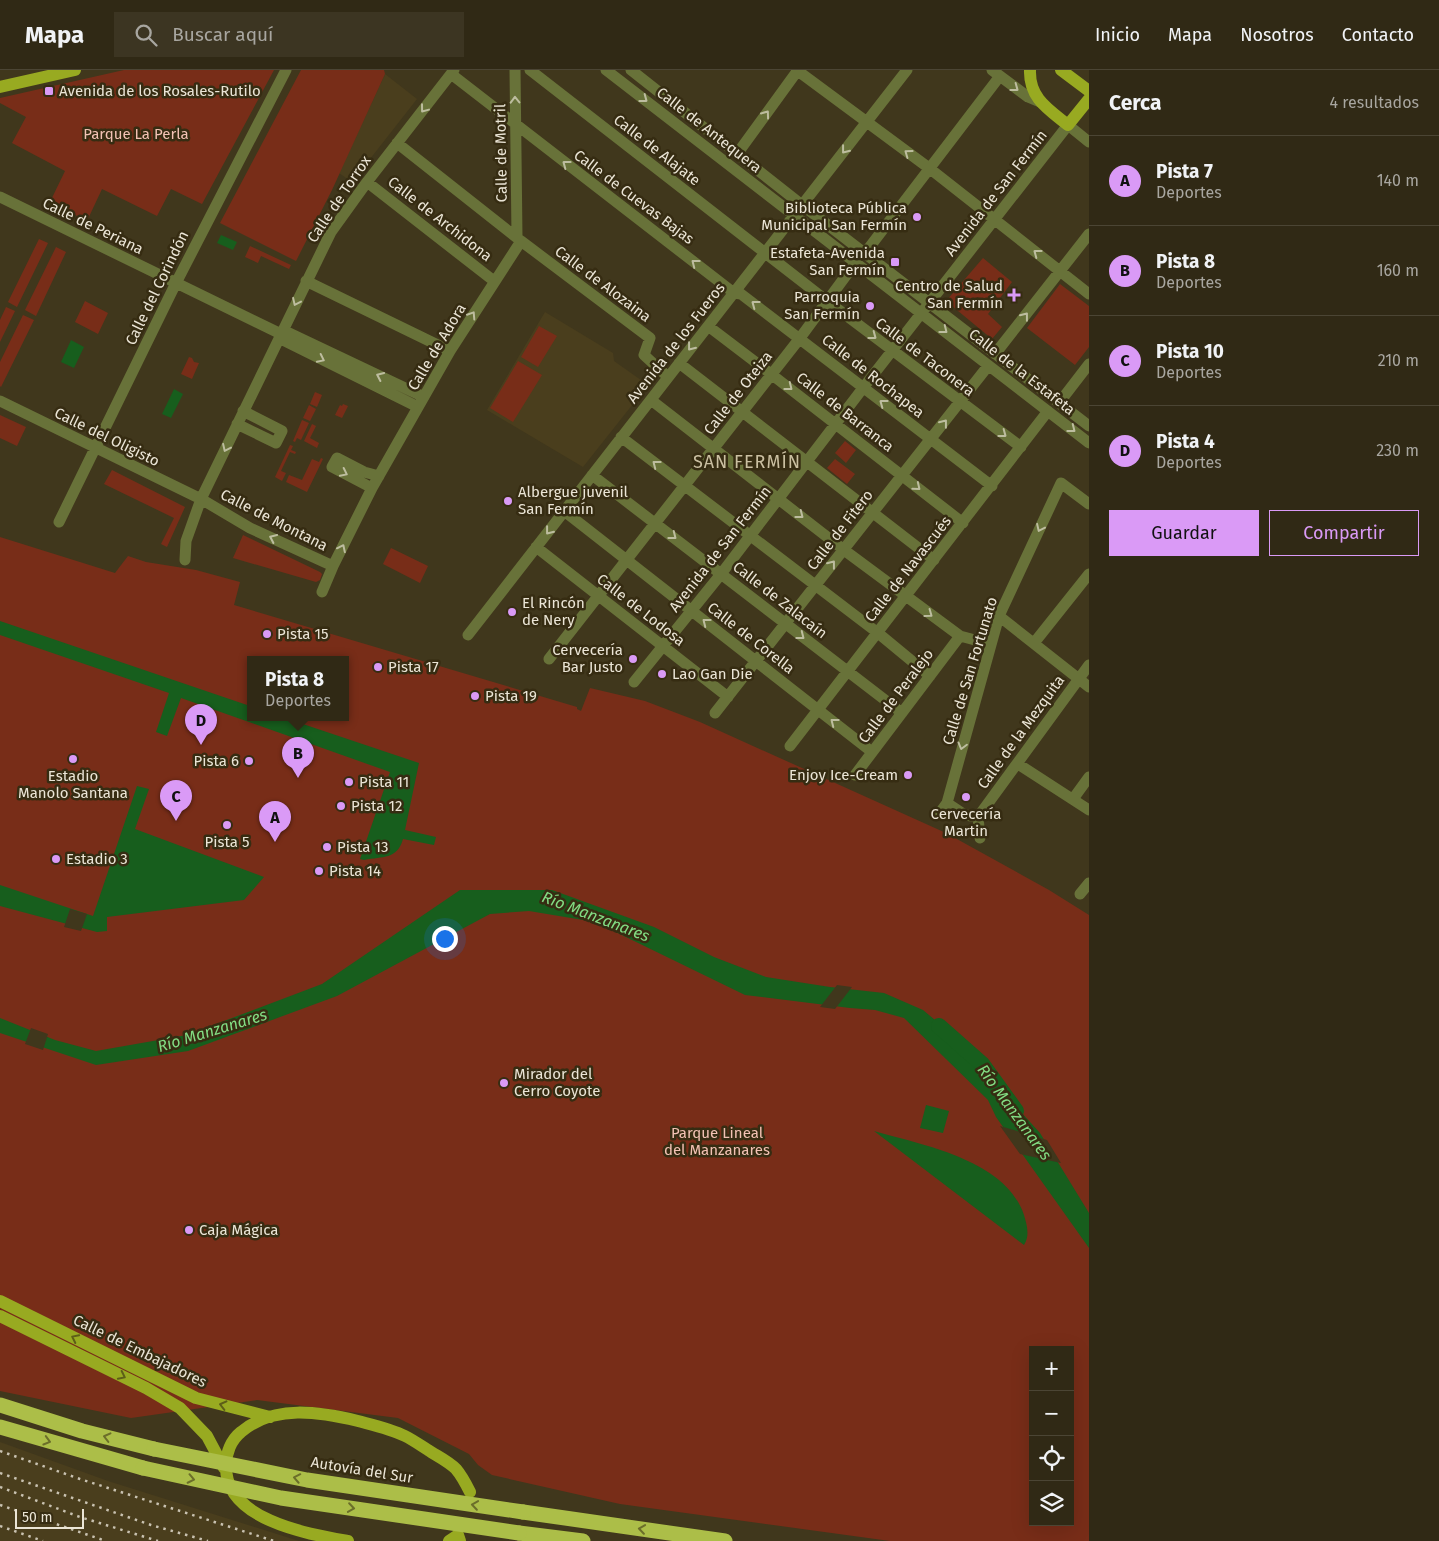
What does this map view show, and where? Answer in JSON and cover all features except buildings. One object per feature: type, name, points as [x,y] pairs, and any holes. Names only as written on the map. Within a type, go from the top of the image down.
[{"type":"highway","name":"Autovía del Sur","points":[[0,1405],[82,1431],[154,1449],[307,1480],[725,1541]]},
{"type":"highway","points":[[0,1427],[144,1468],[282,1498],[583,1541]]},
{"type":"main road","points":[[0,87],[75,70]]},
{"type":"main road","points":[[1030,70],[1032,90],[1040,102],[1068,124],[1089,99]]},
{"type":"main road","points":[[1061,70],[1089,91]]},
{"type":"main road","name":"Calle de Embajadores","points":[[0,1301],[196,1398],[270,1417]]},
{"type":"main road","name":"Calle de Embajadores","points":[[0,1316],[146,1388],[180,1408],[207,1436],[226,1472],[232,1490],[243,1504],[257,1515],[285,1527],[348,1541]]},
{"type":"main road","points":[[226,1472],[230,1445],[240,1432],[253,1424],[270,1417],[297,1413],[324,1414],[371,1424],[405,1436],[455,1468],[470,1492]]},
{"type":"street","name":"Calle del Corindón","points":[[59,522],[176,283],[286,70]]},
{"type":"street","name":"Calle de Motril","points":[[515,70],[519,239]]},
{"type":"street","name":"Calle de Alajate","points":[[530,70],[765,253]]},
{"type":"street","name":"Calle de Antequera","points":[[606,70],[794,215]]},
{"type":"street","name":"Calle de Antequera","points":[[631,70],[802,205]]},
{"type":"street","points":[[737,154],[798,70],[929,168],[1089,294]]},
{"type":"street","name":"Avenida de los Fueros","points":[[468,635],[907,70]]},
{"type":"street","name":"Calle de Cuevas Bajas","points":[[452,72],[516,125],[734,293]]},
{"type":"street","name":"Calle de Torrox","points":[[185,560],[186,541],[202,499],[331,232],[452,72]]},
{"type":"street","points":[[865,253],[929,168],[996,73],[1028,97],[1040,102]]},
{"type":"street","points":[[1068,124],[1089,142]]},
{"type":"street","name":"Avenida de San Fermín","points":[[634,682],[721,574],[806,461],[1068,124]]},
{"type":"street","points":[[397,143],[519,239]]},
{"type":"street","name":"Calle de Archidona","points":[[367,182],[494,281]]},
{"type":"street","name":"Calle de Periana","points":[[0,197],[281,334],[288,333],[424,397]]},
{"type":"street","name":"Calle de la Estafeta","points":[[802,205],[1089,426]]},
{"type":"street","name":"Calle de la Estafeta","points":[[794,215],[1089,443]]},
{"type":"street","points":[[995,354],[1089,234]]},
{"type":"street","name":"Calle de Adora","points":[[322,592],[372,488],[450,351],[519,239]]},
{"type":"street","name":"Calle de Alozaina","points":[[519,239],[650,338],[644,355],[668,377]]},
{"type":"street","name":"Calle de Taconera","points":[[765,253],[1021,448]]},
{"type":"street","name":"Calle de Oteiza","points":[[550,659],[800,338],[856,262]]},
{"type":"street","points":[[306,281],[450,351]]},
{"type":"street","name":"Calle de Rochapea","points":[[734,293],[741,294],[800,338],[992,486]]},
{"type":"street","name":"Calle de Barranca","points":[[708,326],[836,423],[962,523]]},
{"type":"street","name":"Calle de Periana","points":[[281,334],[285,341],[418,408]]},
{"type":"street","points":[[679,363],[934,560]]},
{"type":"street","points":[[1059,403],[1089,364]]},
{"type":"street","name":"Calle de Fitero","points":[[716,712],[988,366]]},
{"type":"street","points":[[651,400],[844,550],[960,636],[990,644]]},
{"type":"street","name":"Calle del Oligisto","points":[[0,401],[202,499]]},
{"type":"street","points":[[237,424],[276,443],[280,437],[282,431],[243,411]]},
{"type":"street","name":"Calle de Navascués","points":[[790,746],[1048,411]]},
{"type":"street","points":[[622,437],[878,633],[930,676]]},
{"type":"street","points":[[372,488],[332,468],[337,458],[364,472],[379,476]]},
{"type":"street","name":"Calle de Zalacaín","points":[[592,474],[902,713]]},
{"type":"street","name":"Calle de San Fortunato","points":[[938,814],[947,803],[999,616],[1061,484],[1089,504]]},
{"type":"street","name":"Calle de Montana","points":[[202,499],[250,528],[333,566]]},
{"type":"street","name":"Calle de Corella","points":[[564,511],[872,752]]},
{"type":"street","name":"Calle de Lodosa","points":[[536,547],[728,697]]},
{"type":"street","points":[[1034,643],[1089,574]]},
{"type":"street","points":[[999,616],[1089,687]]},
{"type":"street","name":"Calle de Peralejo","points":[[855,775],[960,636]]},
{"type":"street","name":"Calle de la Mezquita","points":[[978,817],[1089,665]]},
{"type":"street","points":[[1018,764],[1089,810]]},
{"type":"street","points":[[1073,799],[1089,777]]},
{"type":"street","points":[[947,803],[965,815],[978,817],[980,838]]},
{"type":"street","points":[[1080,894],[1089,883]]},
{"type":"shaded area","points":[[385,74],[417,99],[352,182],[339,173]]},
{"type":"shaded area","points":[[545,312],[613,353],[614,361],[648,385],[583,467],[487,410]]},
{"type":"shaded area","points":[[0,1442],[108,1481],[299,1541],[0,1541]]},
{"type":"green space","name":"Parque La Perla","points":[[124,70],[274,70],[202,204],[171,189],[157,216],[102,189],[87,221],[50,202],[65,171],[12,143],[26,117],[0,103],[0,98]]},
{"type":"green space","points":[[301,70],[384,70],[385,74],[332,190],[296,261],[220,223]]},
{"type":"green space","points":[[39,239],[48,243],[17,307],[8,302]]},
{"type":"green space","points":[[250,246],[291,265],[289,269],[261,256],[258,263],[245,257]]},
{"type":"green space","points":[[56,247],[66,252],[36,316],[25,310]]},
{"type":"green space","points":[[983,258],[1012,282],[988,314],[1002,327],[992,339],[946,301]]},
{"type":"green space","points":[[1060,284],[1089,306],[1089,347],[1075,365],[1027,328]]},
{"type":"green space","points":[[85,301],[108,313],[98,334],[75,322]]},
{"type":"green space","points":[[6,307],[15,311],[0,342],[0,320]]},
{"type":"green space","points":[[23,315],[34,320],[1,387],[0,362]]},
{"type":"green space","points":[[539,326],[557,336],[538,367],[521,357]]},
{"type":"green space","points":[[189,357],[194,362],[199,363],[192,379],[181,374]]},
{"type":"green space","points":[[518,361],[542,375],[513,422],[490,408]]},
{"type":"green space","points":[[315,392],[322,395],[317,407],[310,404]]},
{"type":"green space","points":[[343,404],[348,406],[342,418],[335,415],[340,405],[342,406]]},
{"type":"green space","points":[[309,405],[316,409],[310,421],[303,418]]},
{"type":"green space","points":[[0,415],[26,427],[17,446],[0,438]]},
{"type":"green space","points":[[302,420],[309,423],[301,440],[297,438],[295,442],[293,441]]},
{"type":"green space","points":[[312,424],[316,426],[310,438],[319,443],[317,448],[304,441]]},
{"type":"green space","points":[[845,441],[856,450],[846,463],[835,453]]},
{"type":"green space","points":[[290,445],[293,446],[291,450],[296,452],[295,454],[290,452],[281,471],[286,473],[282,481],[275,477]]},
{"type":"green space","points":[[321,458],[323,459],[307,492],[286,482],[289,475],[302,480],[312,459],[319,462]]},
{"type":"green space","points":[[835,459],[855,474],[847,484],[827,468]]},
{"type":"green space","points":[[112,470],[185,507],[167,547],[161,544],[174,518],[104,484]]},
{"type":"green space","points":[[243,535],[320,572],[322,574],[320,580],[316,582],[233,558]]},
{"type":"green space","name":"Parque Lineal del Manzanares","points":[[0,537],[115,573],[128,556],[146,562],[196,570],[240,582],[234,605],[577,707],[581,711],[590,688],[645,701],[700,722],[946,833],[1049,890],[1089,915],[1089,1541],[890,1541],[620,1504],[492,1475],[478,1465],[469,1454],[398,1418],[257,1400],[131,1418],[0,1391]]},
{"type":"green space","points":[[391,548],[428,566],[420,583],[383,564]]},
{"type":"water","points":[[221,235],[237,242],[233,250],[217,243]]},
{"type":"water","points":[[71,340],[84,347],[74,368],[61,362]]},
{"type":"water","points":[[174,389],[183,394],[171,418],[162,414]]},
{"type":"water","points":[[0,621],[247,705],[247,721],[294,721],[419,763],[405,830],[436,837],[434,845],[403,839],[397,851],[393,854],[364,860],[360,859],[390,772],[181,698],[167,736],[156,732],[169,693],[0,635]]},
{"type":"water","points":[[137,786],[149,789],[135,829],[264,877],[244,900],[107,917],[107,931],[97,932],[0,906],[0,885],[93,916]]},
{"type":"water","points":[[460,890],[552,890],[654,927],[714,957],[766,977],[884,993],[923,1010],[947,1030],[1040,1133],[1089,1213],[1089,1248],[996,1117],[988,1100],[904,1018],[875,1010],[745,995],[595,922],[529,911],[490,914],[337,996],[188,1051],[96,1065],[0,1033],[0,1018],[55,1040],[96,1051],[187,1035],[322,984]]},
{"type":"water","points":[[926,1105],[949,1111],[943,1133],[920,1128]]},
{"type":"water","points":[[874,1131],[916,1142],[961,1158],[982,1168],[1000,1181],[1014,1196],[1024,1215],[1027,1234],[1024,1245]]},
{"type":"pier","points":[[70,909],[87,914],[81,931],[64,927]]},
{"type":"pier","points":[[837,985],[852,987],[835,1009],[820,1007]]},
{"type":"pier","points":[[31,1028],[48,1034],[43,1050],[25,1044]]},
{"type":"pier","points":[[1000,1126],[1047,1140],[1061,1163],[1020,1154]]},
{"type":"waterway","name":"Río Manzanares","points":[[939,1026],[982,1064],[1016,1111]]},
{"type":"railway","points":[[0,1451],[80,1479],[274,1541]]},
{"type":"railway","points":[[0,1473],[151,1525],[208,1541]]},
{"type":"railway","points":[[0,1487],[80,1517],[158,1541]]},
{"type":"railway","points":[[0,1505],[106,1541]]},
{"type":"railway","points":[[0,1526],[43,1541]]},
{"type":"place","name":"Avenida de los Rosales-Rutilo","points":[[49,91]]},
{"type":"place","name":"Biblioteca Pública Municipal San Fermín","points":[[917,217]]},
{"type":"place","name":"Estafeta-Avenida San Fermín","points":[[895,262]]},
{"type":"place","name":"Centro de Salud San Fermín","points":[[1014,295]]},
{"type":"place","name":"Parroquia San Fermín","points":[[870,306]]},
{"type":"place","name":"Albergue juvenil San Fermín","points":[[508,501]]},
{"type":"place","name":"El Rincón de Nery","points":[[512,612]]},
{"type":"place","name":"Pista 15","points":[[267,634]]},
{"type":"place","name":"Cervecería Bar Justo","points":[[633,659]]},
{"type":"place","name":"Pista 17","points":[[378,667]]},
{"type":"place","name":"Lao Gan Die","points":[[662,674]]},
{"type":"place","name":"Pista 19","points":[[475,696]]},
{"type":"place","name":"Pista 4","points":[[201,745]]},
{"type":"place","name":"Estadio Manolo Santana","points":[[73,759]]},
{"type":"place","name":"Pista 6","points":[[249,761]]},
{"type":"place","name":"Enjoy Ice-Cream","points":[[908,775]]},
{"type":"place","name":"Pista 8","points":[[298,778]]},
{"type":"place","name":"Pista 11","points":[[349,782]]},
{"type":"place","name":"Cervecería Martin","points":[[966,797]]},
{"type":"place","name":"Pista 12","points":[[341,806]]},
{"type":"place","name":"Pista 10","points":[[176,821]]},
{"type":"place","name":"Pista 5","points":[[227,825]]},
{"type":"place","name":"Pista 7","points":[[275,842]]},
{"type":"place","name":"Pista 13","points":[[327,847]]},
{"type":"place","name":"Estadio 3","points":[[56,859]]},
{"type":"place","name":"Pista 14","points":[[319,871]]},
{"type":"place","name":"Mirador del Cerro Coyote","points":[[504,1083]]},
{"type":"place","name":"Caja Mágica","points":[[189,1230]]},
{"type":"district","name":"SAN FERMÍN","points":[[747,462]]}]
